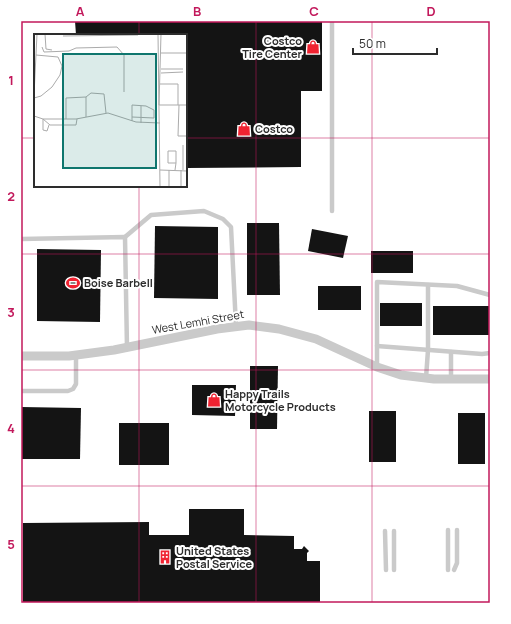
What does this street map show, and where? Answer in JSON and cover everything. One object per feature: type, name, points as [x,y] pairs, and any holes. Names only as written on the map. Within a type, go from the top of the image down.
[{"type":"street","name":"West Lemhi Street","points":[[21,356],[76,355],[127,348],[217,329],[249,325],[279,329],[316,339],[377,367],[401,375],[426,378],[490,379]]},
{"type":"lane","points":[[332,21],[332,211]]},
{"type":"lane","points":[[21,239],[125,237],[152,215],[204,211],[224,219],[231,227],[236,326]]},
{"type":"lane","points":[[125,237],[127,348]]},
{"type":"lane","points":[[377,367],[377,282],[457,286],[490,295]]},
{"type":"lane","points":[[426,378],[428,350],[428,285]]},
{"type":"lane","points":[[377,346],[451,352],[490,353]]},
{"type":"lane","points":[[451,352],[451,379]]},
{"type":"lane","points":[[21,391],[68,391],[74,389],[76,384],[76,355]]},
{"type":"lane","points":[[448,530],[448,570]]},
{"type":"lane","points":[[454,570],[457,563],[457,530]]},
{"type":"lane","points":[[385,531],[386,570]]},
{"type":"lane","points":[[394,531],[394,570]]},
{"type":"building","name":"Costco","points":[[75,21],[322,22],[322,91],[301,91],[301,167],[187,168],[187,34],[76,34]]},
{"type":"building","points":[[247,223],[279,223],[280,295],[247,295]]},
{"type":"building","points":[[155,226],[218,227],[218,299],[154,298]]},
{"type":"building","points":[[312,229],[348,236],[343,258],[308,251]]},
{"type":"building","points":[[37,249],[101,250],[100,322],[37,321]]},
{"type":"building","points":[[371,251],[413,251],[413,273],[371,273]]},
{"type":"building","points":[[318,286],[361,286],[361,310],[318,310]]},
{"type":"building","points":[[380,303],[422,303],[422,326],[380,326]]},
{"type":"building","points":[[433,306],[490,306],[490,335],[433,335]]},
{"type":"building","points":[[250,366],[278,366],[277,429],[250,429]]},
{"type":"building","name":"Happy Trails Motorcycle Products","points":[[192,385],[236,385],[235,416],[192,415]]},
{"type":"building","points":[[21,407],[81,408],[80,459],[21,459]]},
{"type":"building","points":[[369,411],[396,411],[396,462],[369,462]]},
{"type":"building","points":[[458,413],[485,413],[485,464],[458,464]]},
{"type":"building","points":[[119,423],[169,423],[169,465],[119,465]]},
{"type":"building","name":"United States Postal Service","points":[[189,509],[244,509],[244,535],[294,536],[294,549],[302,549],[304,546],[309,551],[307,553],[307,561],[320,561],[320,603],[23,603],[23,523],[149,522],[149,535],[189,535]]},
{"type":"place","name":"Costco Tire Center","points":[[313,47]]},
{"type":"place","name":"Costco","points":[[244,129]]},
{"type":"place","name":"Boise Barbell","points":[[73,283]]},
{"type":"place","name":"Happy Trails Motorcycle Products","points":[[214,400]]},
{"type":"place","name":"United States Postal Service","points":[[165,557]]}]
